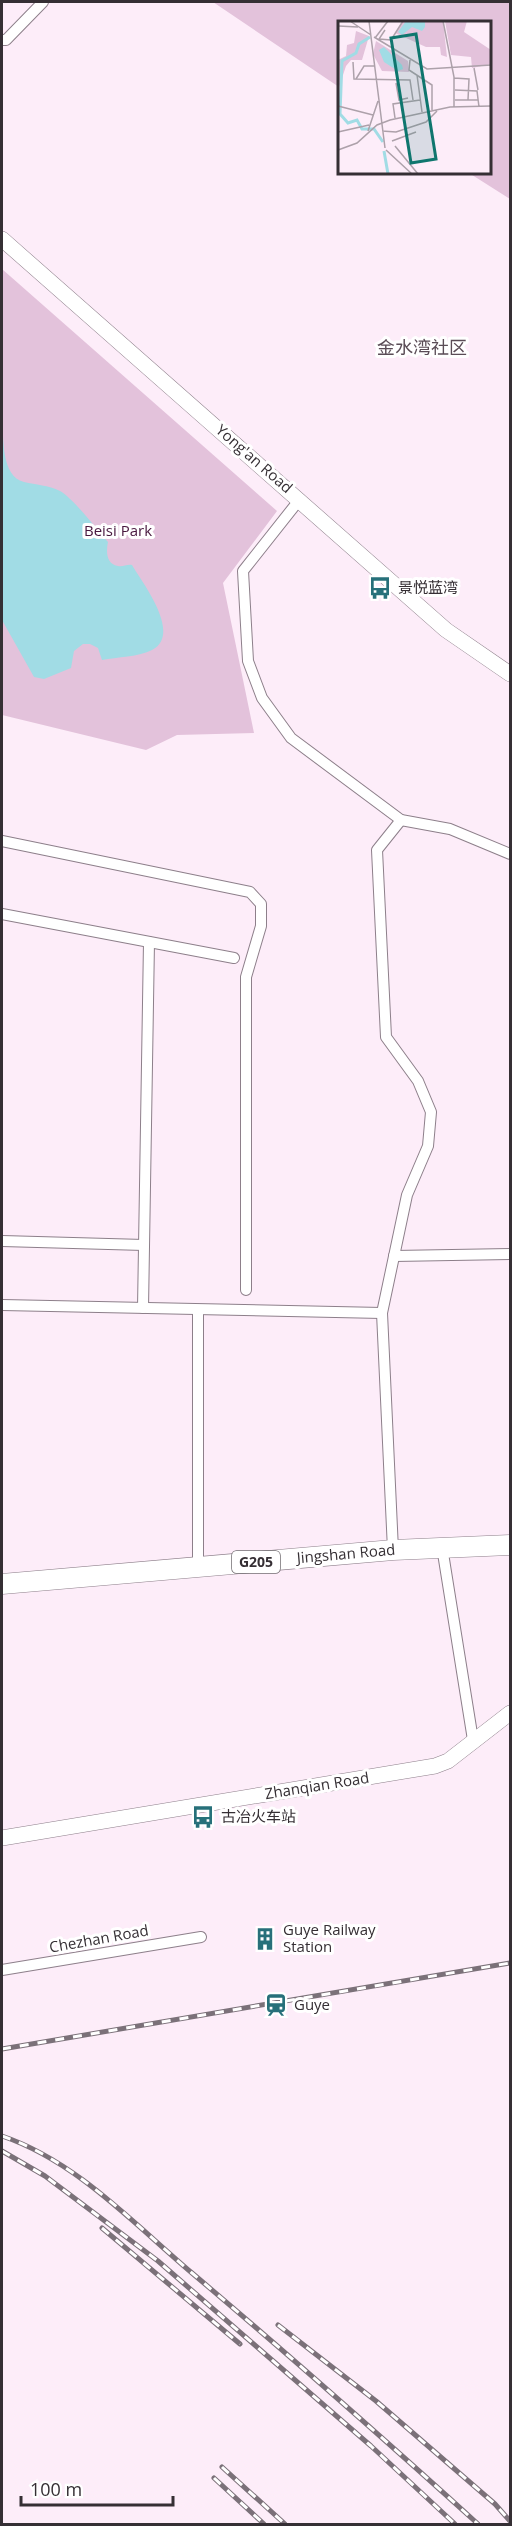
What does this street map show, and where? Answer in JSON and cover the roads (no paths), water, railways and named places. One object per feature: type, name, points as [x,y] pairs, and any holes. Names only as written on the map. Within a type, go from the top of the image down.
[{"type":"highway","name":"Jingshan Road","points":[[2,1584],[393,1550],[510,1545]]},
{"type":"main road","name":"Yong'an Road","points":[[2,239],[300,499],[446,630],[510,675]]},
{"type":"main road","name":"Zhanqian Road","points":[[2,1838],[435,1766],[448,1761],[510,1713]]},
{"type":"street","points":[[2,40],[6,40],[43,2]]},
{"type":"street","points":[[300,499],[243,571],[248,661],[262,698],[291,738],[401,820],[450,829],[508,849]]},
{"type":"street","points":[[393,1550],[382,1312],[407,1195],[428,1146],[431,1112],[418,1081],[386,1037],[377,850],[401,820]]},
{"type":"street","points":[[2,841],[250,892],[261,904],[261,926],[246,977],[246,1290]]},
{"type":"street","points":[[2,914],[234,958]]},
{"type":"street","points":[[143,1308],[149,942]]},
{"type":"street","points":[[2,1241],[144,1245]]},
{"type":"street","points":[[394,1256],[510,1254]]},
{"type":"street","points":[[2,1305],[382,1312]]},
{"type":"street","points":[[198,1310],[198,1567]]},
{"type":"street","points":[[442,1547],[473,1740]]},
{"type":"street","name":"Chezhan Road","points":[[2,1970],[201,1937]]},
{"type":"water","points":[[2,420],[5,456],[11,472],[24,482],[60,491],[78,507],[108,542],[107,553],[111,563],[118,566],[132,565],[152,596],[162,621],[163,633],[160,643],[152,650],[102,660],[98,648],[90,644],[83,644],[74,651],[71,668],[44,679],[34,677],[2,620]]},
{"type":"railway","points":[[2,2049],[510,1963]]},
{"type":"railway","points":[[2,2136],[55,2161],[103,2195],[336,2397],[478,2524]]},
{"type":"railway","points":[[2,2151],[45,2176],[158,2261],[371,2446],[455,2524]]},
{"type":"railway","points":[[102,2228],[240,2344]]},
{"type":"railway","points":[[278,2325],[376,2401],[495,2504],[510,2521]]},
{"type":"railway","points":[[222,2467],[285,2524]]},
{"type":"railway","points":[[214,2478],[264,2524]]},
{"type":"place","name":"景悦蓝湾","points":[[380,588]]},
{"type":"place","name":"古冶火车站","points":[[203,1817]]},
{"type":"place","name":"Guye Railway Station","points":[[265,1939]]},
{"type":"place","name":"Guye","points":[[276,2005]]},
{"type":"district","name":"金水湾社区","points":[[422,348]]},
{"type":"park label","name":"Beisi Park","points":[[118,531]]}]
